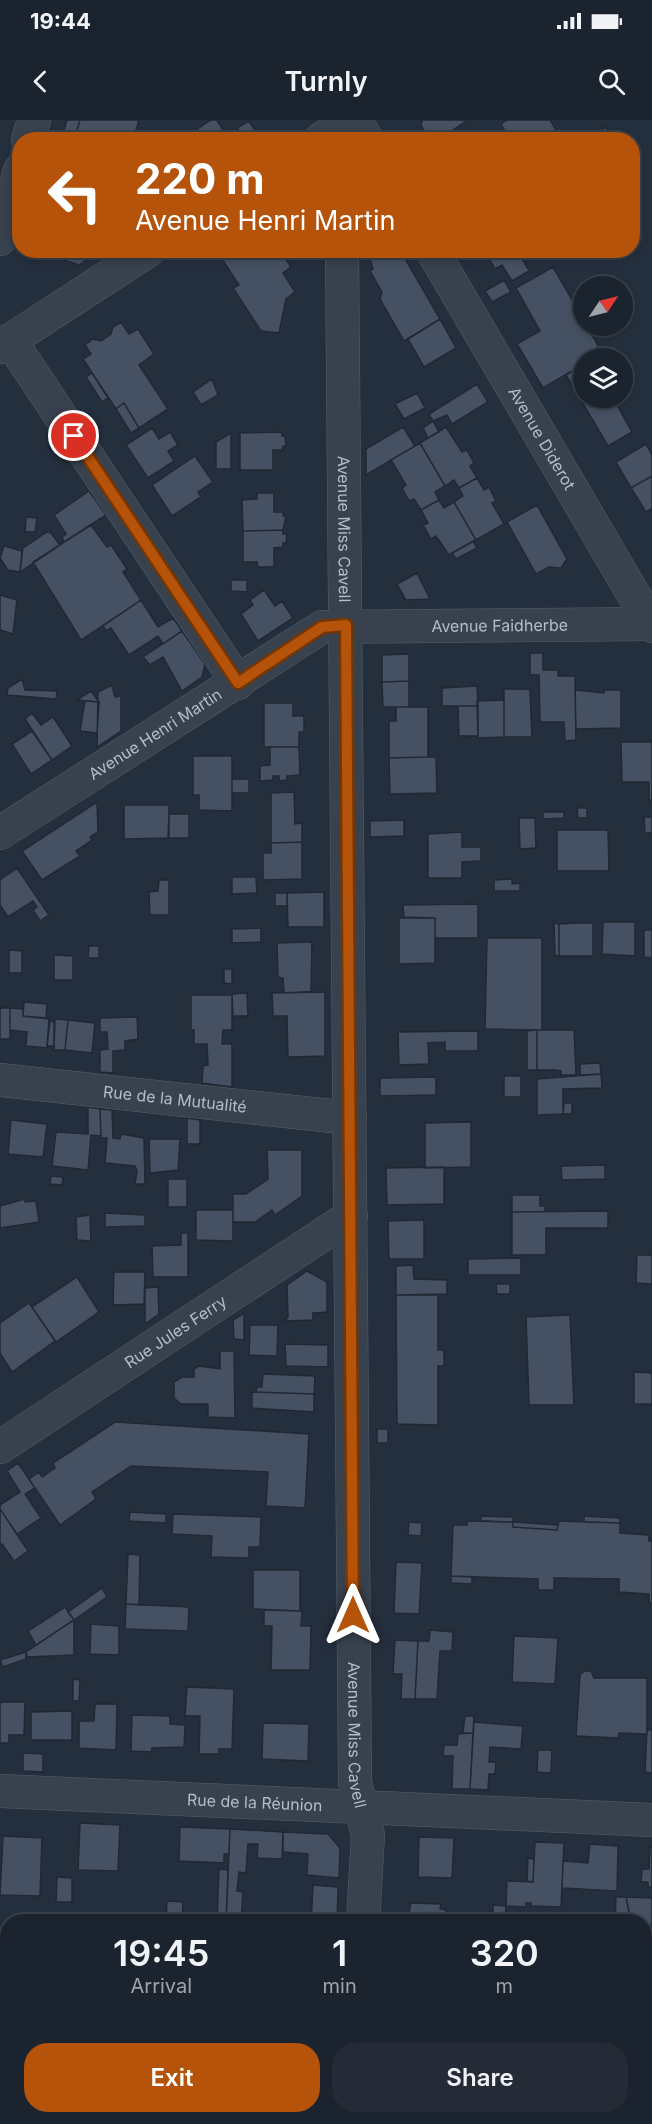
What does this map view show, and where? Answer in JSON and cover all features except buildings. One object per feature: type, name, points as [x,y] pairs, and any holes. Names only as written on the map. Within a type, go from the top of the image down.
[{"type":"street","points":[[333,132],[352,120]]},
{"type":"street","points":[[0,238],[12,198]]},
{"type":"street","points":[[137,258],[5,344],[238,683]]},
{"type":"street","name":"Avenue Miss Cavell","points":[[342,258],[355,1782],[368,1835],[363,1914]]},
{"type":"street","name":"Avenue Diderot","points":[[437,258],[652,625]]},
{"type":"street","name":"Avenue Faidherbe","points":[[346,625],[652,625]]},
{"type":"street","name":"Avenue Henri Martin","points":[[0,833],[238,683],[322,627],[346,625]]},
{"type":"street","name":"Rue de la Mutualité","points":[[0,1080],[350,1118]]},
{"type":"street","name":"Rue Jules Ferry","points":[[0,1447],[351,1216]]},
{"type":"street","name":"Rue de la Réunion","points":[[0,1791],[652,1820]]},
{"type":"route","points":[[74,436],[238,683],[322,627],[346,625],[353,1615]]}]
